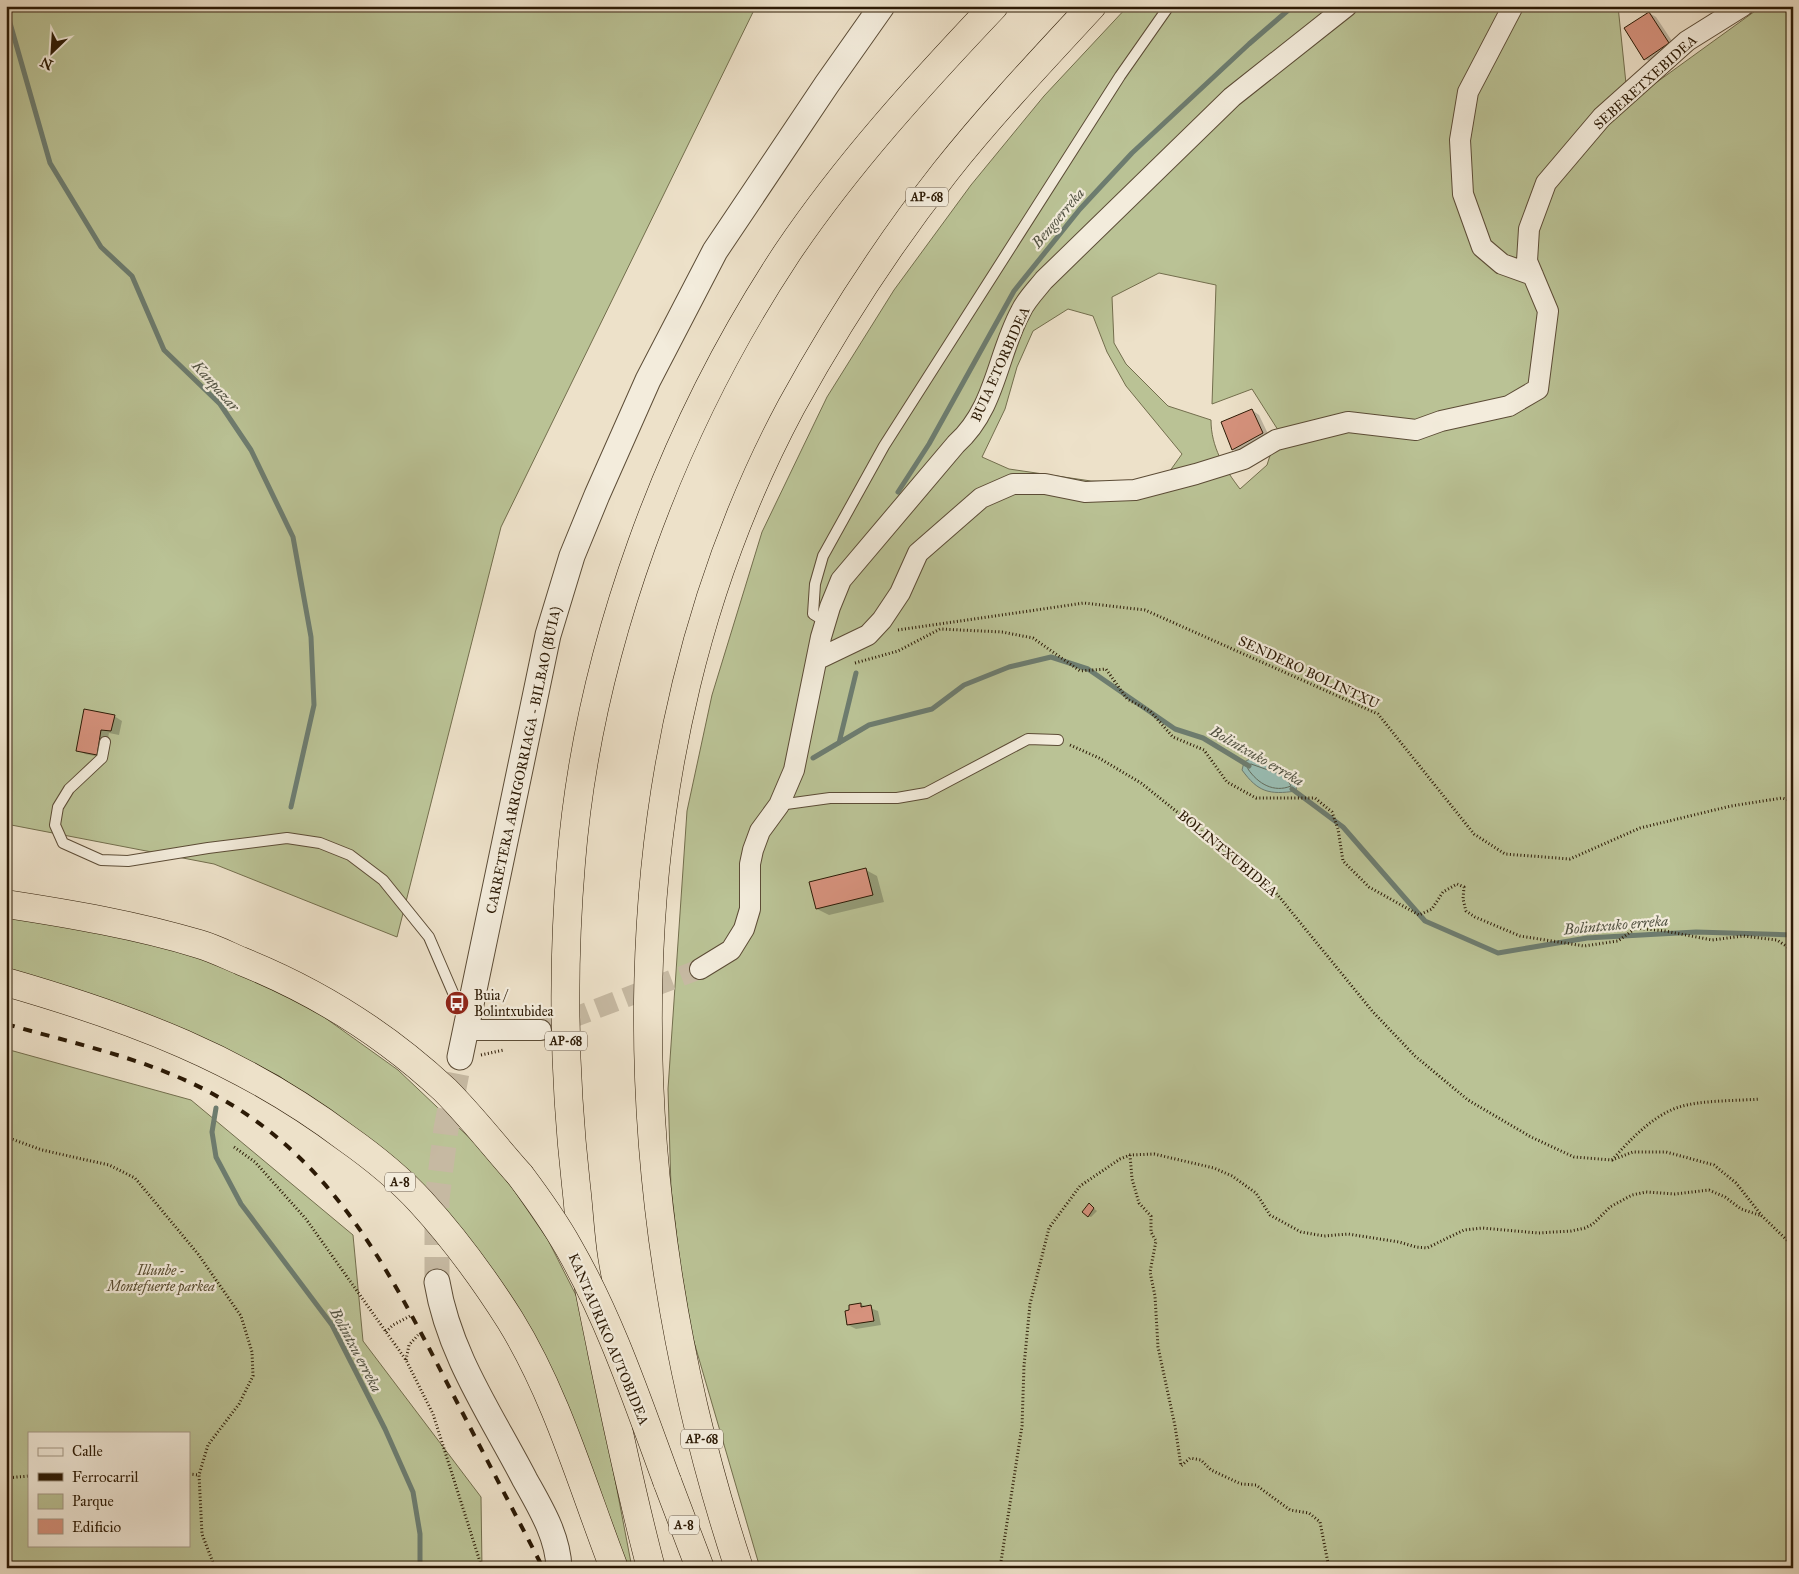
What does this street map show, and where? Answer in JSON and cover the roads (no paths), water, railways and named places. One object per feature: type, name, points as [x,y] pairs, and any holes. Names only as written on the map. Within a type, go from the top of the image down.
[{"type":"highway","name":"AP-68","points":[[651,1568],[618,1431],[584,1260],[566,1075],[565,967],[571,862],[579,794],[600,687],[612,640],[640,552],[677,454],[703,399],[747,318],[788,252],[861,154],[935,68],[994,6]]},
{"type":"highway","name":"AP-68","points":[[739,1568],[705,1455],[672,1308],[653,1148],[650,1062],[650,973],[653,897],[661,818],[682,705],[706,613],[736,529],[766,458],[817,363],[891,246],[945,172],[987,121],[1092,6]]},
{"type":"highway","name":"KANTAURIKO AUTOBIDEA","points":[[6,904],[95,918],[154,932],[201,945],[278,976],[349,1015],[415,1064],[466,1112],[547,1211],[570,1250],[592,1295],[629,1381],[700,1568]]},
{"type":"highway","name":"A-8","points":[[6,982],[120,1017],[187,1044],[250,1074],[284,1094],[374,1158],[421,1201],[462,1252],[510,1321],[547,1392],[582,1476],[614,1568]]},
{"type":"street","name":"CARRETERA ARRIGORRIAGA - BILBAO (BUIA)","points":[[460,1057],[548,635],[572,556],[648,380],[715,251],[827,84],[882,6]]},
{"type":"street","name":"BUIA ETORBIDEA","points":[[779,805],[794,770],[826,622],[842,580],[956,444],[971,431],[987,401],[1021,310],[1044,280],[1232,97],[1347,6]]},
{"type":"street","points":[[1513,6],[1468,92],[1460,140],[1463,194],[1482,247],[1502,264],[1533,275]]},
{"type":"street","name":"SEBERETXEBIDEA","points":[[818,659],[868,635],[882,620],[900,593],[918,553],[981,498],[1013,484],[1045,484],[1085,492],[1135,490],[1196,474],[1244,458],[1276,440],[1348,422],[1416,430],[1441,421],[1509,406],[1538,389],[1548,311],[1527,261],[1529,229],[1546,183],[1602,117],[1686,41],[1743,6]]},
{"type":"street","points":[[700,969],[731,950],[744,929],[750,909],[750,864],[753,850],[760,831],[779,805]]},
{"type":"street","points":[[466,1030],[542,1030]]},
{"type":"street","points":[[437,1282],[442,1309],[455,1347],[478,1396],[541,1509],[552,1534],[559,1563]]},
{"type":"lane","points":[[826,622],[813,614],[815,584],[824,553],[884,446],[1120,76],[1169,6]]},
{"type":"lane","points":[[779,805],[830,798],[896,798],[926,794],[1028,739],[1058,740]]},
{"type":"lane","points":[[105,742],[102,758],[68,789],[58,807],[55,825],[63,843],[101,860],[128,861],[287,838],[320,844],[350,855],[383,880],[429,937],[454,996],[471,1004]]},
{"type":"water","points":[[1250,759],[1287,772],[1297,782],[1296,791],[1271,792],[1253,783],[1242,770],[1244,762]]},
{"type":"waterway","name":"Bengoerreka","points":[[898,492],[929,444],[1014,291],[1080,209],[1132,153],[1249,44],[1293,6]]},
{"type":"waterway","name":"Kanpazar","points":[[6,9],[50,163],[101,247],[132,276],[164,350],[220,404],[251,450],[293,537],[311,637],[314,705],[291,807]]},
{"type":"waterway","name":"Bolintxuko erreka","points":[[813,758],[869,725],[932,709],[964,685],[1009,667],[1051,657],[1088,669],[1175,729],[1203,738],[1249,766]]},
{"type":"waterway","name":"Bengoerreka","points":[[839,743],[856,673]]},
{"type":"waterway","name":"Bolintxuko erreka","points":[[1292,789],[1343,827],[1425,921],[1498,953],[1587,938],[1696,932],[1793,935]]},
{"type":"waterway","name":"Bolintxu erreka","points":[[216,1108],[212,1132],[216,1157],[241,1204],[332,1325],[385,1429],[413,1492],[420,1534],[420,1568]]},
{"type":"tunnel","points":[[541,1030],[700,969]]},
{"type":"tunnel","points":[[437,1282],[437,1199],[446,1129],[460,1057]]},
{"type":"railway","points":[[6,1024],[112,1053],[164,1071],[213,1094],[254,1120],[291,1149],[351,1217],[376,1254],[422,1335],[543,1568]]},
{"type":"place","name":"Buia / Bolintxubidea","points":[[457,1003]]},
{"type":"park label","name":"Illunbe - Montefuerte parkea","points":[[161,1278]]}]
